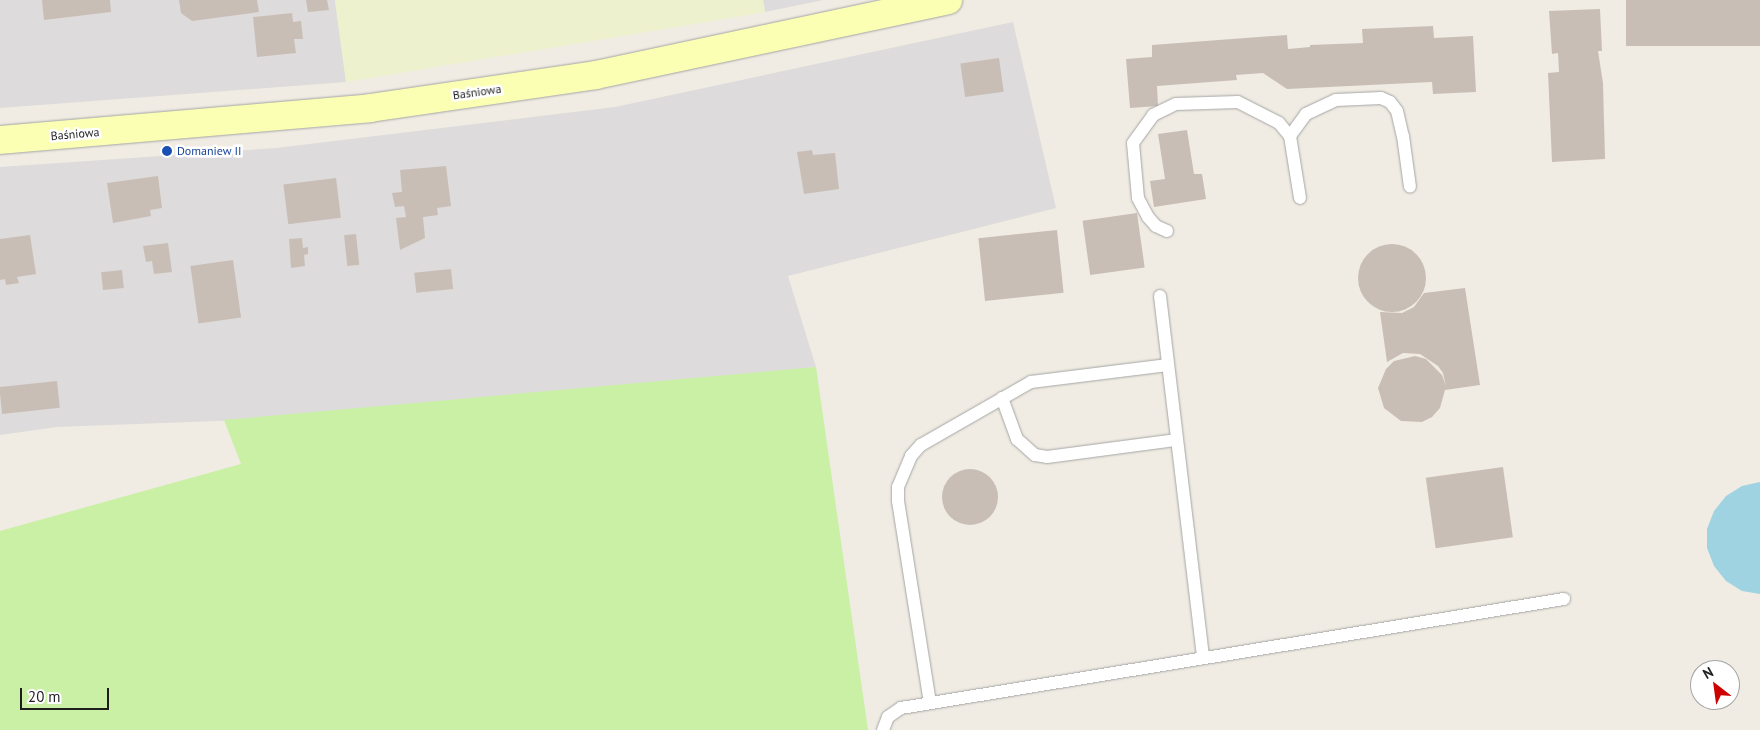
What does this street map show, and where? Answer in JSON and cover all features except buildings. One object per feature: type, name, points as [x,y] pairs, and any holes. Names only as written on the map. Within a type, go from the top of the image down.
[{"type":"main road","name":"Baśniowa","points":[[0,140],[370,108],[596,75],[948,0]]},
{"type":"lane","points":[[1290,136],[1295,126],[1318,106],[1336,100],[1381,98],[1397,110],[1404,136],[1410,187]]},
{"type":"lane","points":[[1167,231],[1156,226],[1148,217],[1138,198],[1133,143],[1145,122],[1153,115],[1176,104],[1238,102],[1279,123],[1290,136],[1300,198]]},
{"type":"lane","points":[[1160,296],[1203,658]]},
{"type":"lane","points":[[930,703],[898,488],[911,456],[921,445],[1031,382],[1168,365]]},
{"type":"lane","points":[[1002,398],[1016,439],[1035,455],[1047,458],[1177,440]]},
{"type":"lane","points":[[883,730],[888,717],[901,708],[1564,599]]},
{"type":"shaded area","points":[[0,0],[335,0],[346,82],[0,108]]},
{"type":"shaded area","points":[[763,0],[823,0],[765,12]]},
{"type":"shaded area","points":[[1013,22],[1056,208],[788,276],[816,367],[400,414],[57,427],[0,435],[0,167],[276,148],[615,107]]},
{"type":"green space","points":[[335,0],[763,0],[765,12],[346,82]]},
{"type":"green space","points":[[816,367],[868,730],[0,730],[0,531],[241,464],[224,420]]},
{"type":"water","points":[[1760,482],[1760,594],[1742,591],[1726,581],[1714,566],[1707,548],[1707,529],[1714,511],[1726,496],[1742,486]]},
{"type":"place","name":"Domaniew II","points":[[167,151]]}]
